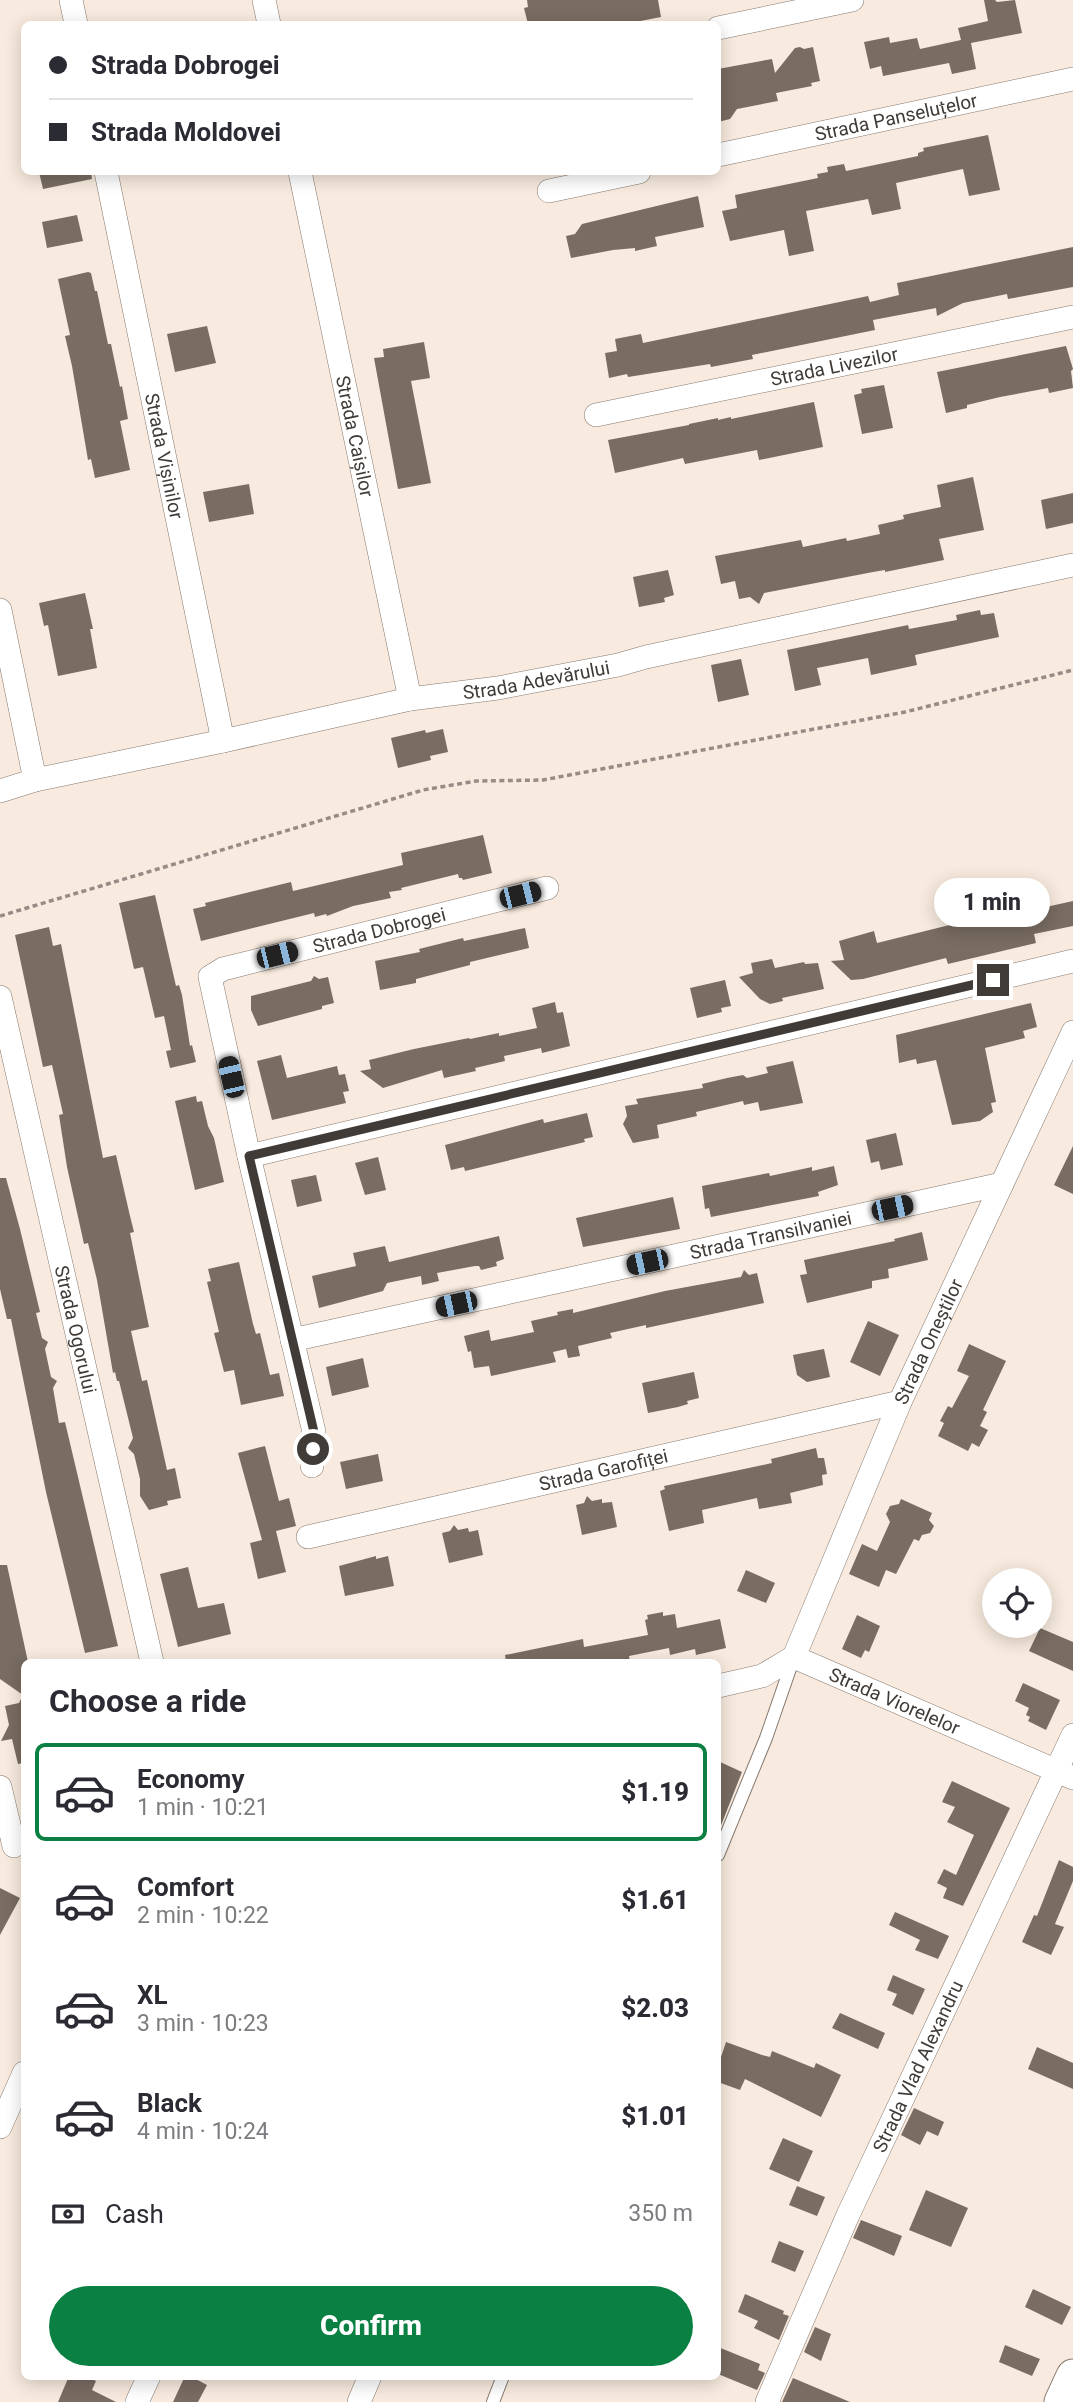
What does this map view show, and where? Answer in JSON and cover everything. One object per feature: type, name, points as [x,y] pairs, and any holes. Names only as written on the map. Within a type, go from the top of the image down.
[{"type":"main road","points":[[1061,2402],[1073,2376]]},
{"type":"street","points":[[71,0],[75,21]]},
{"type":"street","points":[[264,0],[268,21]]},
{"type":"street","points":[[721,27],[852,0]]},
{"type":"street","name":"Strada Panseluțelor","points":[[721,154],[1073,79]]},
{"type":"street","name":"Strada Vișinilor","points":[[107,175],[223,741]]},
{"type":"street","name":"Strada Caișilor","points":[[301,175],[410,699]]},
{"type":"street","points":[[549,191],[625,175]]},
{"type":"street","name":"Strada Livezilor","points":[[596,415],[1073,317]]},
{"type":"street","name":"Strada Adevărului","points":[[0,791],[35,779],[410,699],[498,688],[618,665],[1073,565]]},
{"type":"street","points":[[0,610],[35,779]]},
{"type":"street","name":"Strada Dobrogei","points":[[312,1466],[314,1432],[210,977],[223,969],[547,888]]},
{"type":"street","points":[[249,1156],[1073,961]]},
{"type":"street","name":"Strada Ogorului","points":[[0,998],[151,1659]]},
{"type":"street","name":"Strada Oneștilor","points":[[794,1657],[900,1402],[1073,1032]]},
{"type":"street","name":"Strada Transilvaniei","points":[[292,1340],[1002,1184]]},
{"type":"street","name":"Strada Garofiței","points":[[308,1537],[900,1402]]},
{"type":"street","points":[[721,1685],[762,1676],[794,1657]]},
{"type":"street","name":"Strada Viorelelor","points":[[794,1657],[1065,1774]]},
{"type":"street","name":"Strada Vlad Alexandru","points":[[767,2402],[848,2215],[1065,1774],[1073,1735]]},
{"type":"street","points":[[0,1787],[13,1847]]},
{"type":"street","points":[[0,2127],[21,2080]]},
{"type":"street","points":[[137,2402],[147,2380]]},
{"type":"street","points":[[359,2402],[368,2380]]},
{"type":"lane","points":[[721,1848],[766,1738],[794,1657]]},
{"type":"lane","points":[[493,2402],[501,2380]]},
{"type":"path","points":[[0,916],[422,790],[476,781],[543,780],[905,712],[1073,670]]},
{"type":"building","points":[[527,0],[658,0],[661,17],[640,21],[527,21],[524,8],[528,7]]},
{"type":"building","points":[[984,0],[1015,0],[1022,33],[971,43],[976,69],[952,74],[949,63],[883,76],[881,66],[870,69],[864,42],[889,37],[890,43],[917,38],[920,49],[961,40],[958,28],[988,21]]},
{"type":"building","points":[[813,47],[820,81],[811,83],[812,86],[776,93],[778,101],[737,109],[730,119],[721,121],[721,68],[772,59],[775,73],[795,48]]},
{"type":"building","points":[[988,135],[1000,190],[969,196],[963,169],[896,183],[901,209],[872,215],[868,199],[806,211],[814,251],[789,256],[784,230],[730,241],[722,211],[737,208],[735,195],[818,178],[817,174],[828,172],[827,167],[844,164],[846,171],[918,156],[918,153],[924,151],[923,148]]},
{"type":"building","points":[[40,175],[91,175],[92,179],[43,189]]},
{"type":"building","points":[[698,196],[704,227],[655,237],[657,246],[635,251],[635,248],[613,250],[571,258],[566,236],[575,234],[582,224]]},
{"type":"building","points":[[77,215],[83,241],[47,248],[42,222]]},
{"type":"building","points":[[1073,247],[1073,287],[1008,299],[1007,294],[963,303],[937,316],[936,308],[873,320],[875,330],[752,355],[753,359],[711,367],[710,364],[609,378],[605,353],[617,351],[615,339],[641,334],[643,343],[868,296],[870,302],[899,295],[897,283]]},
{"type":"building","points":[[91,273],[97,291],[108,344],[111,344],[120,387],[122,386],[128,419],[120,421],[130,470],[95,478],[91,459],[88,460],[65,336],[70,335],[58,279]]},
{"type":"building","points":[[207,326],[216,363],[175,372],[167,334]]},
{"type":"building","points":[[424,342],[430,378],[411,381],[431,483],[398,489],[374,358],[384,357],[383,349]]},
{"type":"building","points":[[1066,346],[1073,369],[1073,388],[1049,393],[1048,388],[1000,397],[946,413],[937,372]]},
{"type":"building","points":[[884,385],[893,428],[862,434],[854,395],[862,393],[861,389]]},
{"type":"building","points":[[814,402],[823,447],[759,460],[757,450],[685,464],[683,458],[615,473],[608,440]]},
{"type":"building","points":[[973,477],[984,530],[939,539],[944,560],[764,593],[759,604],[750,597],[739,599],[735,581],[721,584],[715,556],[801,540],[803,547],[880,534],[878,525],[904,519],[903,515],[941,507],[937,485]]},
{"type":"building","points":[[249,484],[254,514],[209,522],[203,492]]},
{"type":"building","points":[[1073,493],[1073,523],[1046,529],[1041,500]]},
{"type":"building","points":[[668,570],[674,595],[664,598],[665,602],[639,607],[633,577]]},
{"type":"building","points":[[85,593],[93,629],[90,629],[97,668],[58,676],[48,625],[44,626],[39,603]]},
{"type":"building","points":[[980,610],[981,615],[994,613],[999,637],[915,655],[917,665],[871,675],[868,658],[817,668],[821,685],[795,691],[787,650],[908,625],[909,629],[957,620],[956,615]]},
{"type":"building","points":[[741,659],[749,695],[718,702],[711,665]]},
{"type":"building","points":[[443,729],[448,752],[430,756],[431,760],[398,768],[391,738]]},
{"type":"building","points":[[483,835],[492,873],[463,880],[458,874],[401,888],[402,890],[389,892],[391,898],[353,906],[327,916],[315,917],[314,913],[201,941],[193,909],[206,906],[205,903],[291,882],[293,891],[403,865],[401,853]]},
{"type":"building","points":[[155,895],[176,986],[179,985],[182,995],[190,1046],[192,1045],[196,1062],[170,1068],[166,1051],[171,1050],[164,1016],[155,1018],[143,967],[134,969],[119,903]]},
{"type":"building","points":[[1073,901],[1073,926],[1034,934],[1036,943],[948,964],[946,958],[863,979],[851,980],[831,961],[844,960],[839,941],[874,931],[877,943],[1026,906],[1028,911]]},
{"type":"building","points":[[49,927],[53,946],[61,944],[103,1158],[116,1155],[134,1232],[130,1233],[149,1327],[131,1331],[142,1381],[147,1380],[167,1470],[175,1468],[181,1498],[167,1501],[168,1505],[149,1510],[140,1496],[140,1479],[134,1454],[128,1448],[133,1438],[119,1381],[115,1372],[113,1373],[97,1280],[88,1243],[84,1244],[67,1167],[59,1115],[63,1114],[52,1065],[43,1067],[15,935]]},
{"type":"building","points":[[525,928],[529,948],[470,962],[470,965],[416,979],[416,983],[380,990],[375,961],[420,952],[419,949],[463,938],[464,941]]},
{"type":"building","points":[[772,959],[775,968],[804,962],[818,963],[824,989],[782,998],[783,1001],[770,1004],[760,999],[739,977],[753,973],[751,963]]},
{"type":"building","points":[[314,976],[319,979],[328,977],[334,1003],[322,1006],[322,1009],[258,1026],[251,1010],[251,996],[311,981]]},
{"type":"building","points":[[725,980],[731,1006],[721,1008],[722,1012],[697,1018],[690,988]]},
{"type":"building","points":[[555,1002],[557,1013],[563,1012],[570,1046],[542,1053],[541,1048],[504,1056],[505,1061],[475,1068],[476,1071],[444,1078],[442,1070],[383,1088],[360,1071],[371,1069],[369,1060],[414,1049],[537,1028],[532,1008]]},
{"type":"building","points":[[1031,1003],[1037,1027],[1023,1031],[1025,1038],[985,1048],[996,1102],[991,1103],[993,1112],[980,1121],[952,1125],[936,1060],[917,1064],[916,1059],[899,1063],[896,1035]]},
{"type":"building","points":[[281,1055],[287,1078],[337,1066],[339,1075],[345,1074],[349,1091],[343,1092],[346,1103],[272,1120],[257,1061]]},
{"type":"building","points":[[793,1061],[803,1103],[760,1111],[758,1102],[744,1105],[743,1101],[696,1112],[697,1116],[657,1125],[659,1138],[633,1143],[623,1124],[627,1116],[625,1106],[638,1104],[636,1099],[703,1088],[702,1084],[727,1078],[743,1075],[747,1078],[768,1073],[766,1067]]},
{"type":"building","points":[[196,1096],[197,1102],[202,1101],[224,1182],[195,1190],[175,1101]]},
{"type":"building","points":[[587,1113],[593,1137],[584,1139],[585,1142],[465,1171],[464,1167],[451,1170],[445,1145],[543,1119],[544,1123]]},
{"type":"building","points":[[896,1133],[903,1165],[881,1170],[879,1161],[871,1163],[866,1140]]},
{"type":"building","points":[[1073,1146],[1073,1194],[1054,1185]]},
{"type":"building","points":[[378,1157],[386,1190],[365,1195],[355,1163]]},
{"type":"building","points":[[834,1166],[838,1185],[818,1192],[819,1196],[711,1217],[709,1208],[705,1209],[702,1186],[769,1173],[770,1176],[812,1167],[812,1171]]},
{"type":"building","points":[[316,1175],[322,1201],[297,1207],[291,1180]]},
{"type":"building","points":[[0,1178],[6,1178],[20,1229],[40,1312],[36,1313],[42,1338],[48,1342],[45,1349],[51,1377],[57,1381],[53,1388],[59,1423],[65,1422],[118,1646],[85,1653],[46,1492],[11,1319],[7,1319],[0,1289]]},
{"type":"building","points":[[673,1197],[680,1229],[583,1247],[576,1218]]},
{"type":"building","points":[[922,1232],[928,1260],[888,1269],[889,1278],[872,1281],[872,1288],[807,1303],[800,1275],[807,1274],[804,1260],[895,1241],[894,1239]]},
{"type":"building","points":[[499,1236],[504,1259],[496,1262],[497,1266],[481,1270],[479,1266],[475,1266],[437,1273],[439,1281],[422,1285],[421,1276],[387,1283],[383,1291],[319,1308],[312,1276],[356,1266],[353,1253],[385,1246],[389,1262]]},
{"type":"building","points":[[239,1262],[256,1334],[260,1333],[270,1375],[279,1373],[284,1396],[241,1405],[234,1370],[224,1372],[214,1333],[219,1332],[207,1282],[211,1281],[208,1269]]},
{"type":"building","points":[[744,1270],[749,1275],[757,1273],[764,1303],[610,1333],[612,1338],[578,1346],[580,1356],[568,1358],[566,1349],[553,1352],[556,1362],[491,1376],[489,1366],[474,1368],[471,1351],[468,1352],[464,1336],[489,1330],[491,1341],[534,1332],[531,1321],[558,1315],[557,1312],[573,1309],[573,1313],[665,1291],[741,1277]]},
{"type":"building","points":[[868,1321],[899,1335],[880,1376],[850,1362]]},
{"type":"building","points":[[969,1344],[1006,1361],[983,1410],[987,1412],[980,1426],[988,1430],[979,1447],[972,1443],[968,1451],[938,1436],[944,1423],[940,1421],[948,1406],[952,1408],[969,1376],[957,1371]]},
{"type":"building","points":[[824,1349],[830,1377],[807,1382],[797,1375],[793,1355]]},
{"type":"building","points":[[363,1358],[369,1387],[332,1396],[326,1367]]},
{"type":"building","points":[[694,1372],[699,1398],[678,1407],[648,1413],[642,1383]]},
{"type":"building","points":[[265,1446],[279,1501],[289,1498],[296,1526],[276,1531],[286,1572],[258,1579],[250,1543],[262,1540],[238,1453]]},
{"type":"building","points":[[816,1448],[818,1458],[824,1458],[827,1474],[822,1475],[823,1485],[790,1493],[792,1503],[759,1509],[757,1498],[702,1510],[704,1523],[669,1531],[660,1491],[665,1489],[664,1486],[772,1463],[771,1459]]},
{"type":"building","points":[[378,1454],[383,1481],[346,1489],[340,1462]]},
{"type":"building","points":[[587,1496],[592,1501],[602,1499],[602,1503],[612,1502],[617,1527],[582,1535],[576,1505],[584,1503]]},
{"type":"building","points":[[901,1499],[932,1513],[929,1520],[934,1526],[930,1533],[922,1535],[919,1541],[914,1539],[896,1574],[886,1570],[879,1587],[849,1574],[862,1544],[877,1551],[890,1522],[886,1514],[890,1506],[899,1504]]},
{"type":"building","points":[[454,1525],[458,1530],[478,1530],[483,1555],[449,1563],[442,1533],[450,1531]]},
{"type":"building","points":[[376,1556],[376,1559],[388,1556],[394,1586],[345,1596],[339,1566]]},
{"type":"building","points":[[0,1565],[7,1565],[27,1659],[21,1659],[21,1694],[0,1679]]},
{"type":"building","points":[[188,1567],[198,1608],[224,1603],[231,1634],[178,1647],[160,1574]]},
{"type":"building","points":[[746,1570],[775,1583],[766,1603],[737,1591]]},
{"type":"building","points":[[663,1612],[663,1616],[675,1614],[677,1628],[720,1619],[726,1648],[696,1655],[695,1649],[670,1655],[669,1648],[629,1656],[630,1659],[506,1659],[505,1655],[583,1639],[584,1647],[648,1635],[645,1620],[648,1619],[647,1615]]},
{"type":"building","points":[[857,1615],[880,1626],[869,1652],[865,1650],[861,1658],[842,1649]]},
{"type":"building","points":[[1052,1633],[1073,1642],[1073,1671],[1029,1651],[1035,1638],[1052,1638]]},
{"type":"building","points":[[1023,1683],[1060,1700],[1046,1730],[1028,1721],[1030,1717],[1026,1715],[1029,1708],[1015,1701]]},
{"type":"building","points":[[21,1699],[21,1764],[18,1764],[12,1739],[1,1741],[9,1725],[5,1706],[19,1703]]},
{"type":"building","points":[[721,1762],[742,1772],[721,1825]]},
{"type":"building","points":[[952,1781],[1010,1808],[963,1906],[943,1898],[947,1888],[937,1883],[944,1869],[956,1875],[974,1835],[947,1822],[955,1807],[942,1802]]},
{"type":"building","points":[[1059,1860],[1073,1867],[1073,1881],[1055,1924],[1064,1927],[1051,1955],[1022,1942],[1034,1915],[1037,1916]]},
{"type":"building","points":[[0,1888],[20,1898],[0,1935]]},
{"type":"building","points":[[895,1912],[949,1936],[938,1959],[915,1950],[920,1940],[889,1925]]},
{"type":"building","points":[[893,1975],[925,1989],[913,2015],[892,2005],[897,1994],[887,1990]]},
{"type":"building","points":[[840,2013],[885,2033],[878,2049],[832,2028]]},
{"type":"building","points":[[726,2042],[770,2057],[772,2051],[814,2068],[816,2063],[841,2075],[821,2117],[745,2079],[740,2090],[721,2083],[721,2057]]},
{"type":"building","points":[[1037,2047],[1073,2063],[1073,2089],[1028,2069]]},
{"type":"building","points":[[914,2108],[944,2122],[938,2136],[927,2131],[920,2145],[901,2135]]},
{"type":"building","points":[[783,2138],[813,2151],[799,2182],[769,2169]]},
{"type":"building","points":[[797,2186],[825,2197],[817,2216],[789,2205]]},
{"type":"building","points":[[926,2190],[968,2208],[951,2247],[909,2230]]},
{"type":"building","points":[[861,2220],[902,2236],[894,2256],[853,2238]]},
{"type":"building","points":[[779,2241],[804,2251],[795,2272],[771,2262]]},
{"type":"building","points":[[1033,2289],[1071,2307],[1062,2325],[1025,2307]]},
{"type":"building","points":[[745,2294],[784,2311],[783,2314],[789,2316],[779,2340],[754,2328],[758,2321],[738,2312]]},
{"type":"building","points":[[815,2327],[831,2334],[821,2361],[804,2352]]},
{"type":"building","points":[[1005,2345],[1040,2359],[1032,2376],[999,2362]]},
{"type":"building","points":[[721,2348],[760,2364],[758,2370],[765,2373],[757,2390],[721,2375]]},
{"type":"building","points":[[793,2378],[850,2402],[782,2402]]},
{"type":"building","points":[[67,2380],[94,2380],[96,2381],[92,2390],[116,2402],[58,2402]]},
{"type":"building","points":[[183,2380],[198,2380],[207,2385],[198,2402],[173,2402]]},
{"type":"route","points":[[313,1449],[314,1432],[249,1156],[993,980]]}]
